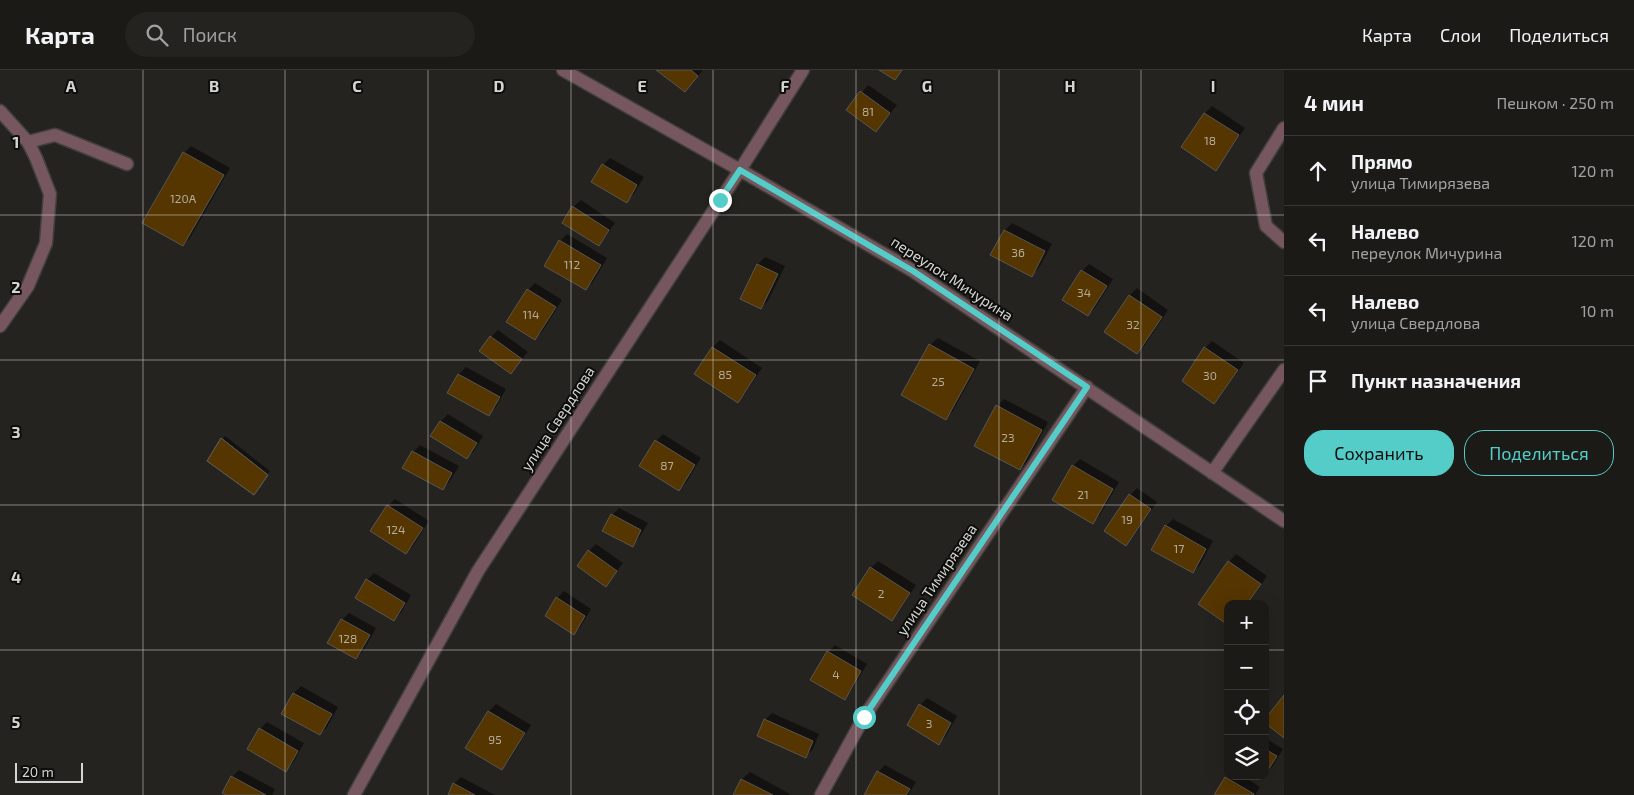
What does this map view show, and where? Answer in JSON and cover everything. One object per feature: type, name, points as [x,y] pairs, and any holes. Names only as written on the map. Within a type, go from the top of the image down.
[{"type":"street","name":"переулок Мичурина","points":[[563,70],[913,271],[1284,521]]},
{"type":"street","name":"улица Свердлова","points":[[354,795],[478,571],[740,170],[803,70]]},
{"type":"street","points":[[0,111],[28,142],[50,194],[46,243],[28,286],[0,326]]},
{"type":"street","points":[[1284,128],[1256,173],[1266,226],[1284,242]]},
{"type":"street","points":[[28,142],[55,135],[127,164]]},
{"type":"street","points":[[1212,473],[1284,370]]},
{"type":"street","name":"улица Тимирязева","points":[[822,795],[864,717],[1087,387]]},
{"type":"building","points":[[656,70],[691,70],[698,76],[685,92]]},
{"type":"building","points":[[879,70],[902,70],[895,80]]},
{"type":"building","points":[[860,91],[890,113],[876,132],[846,110]]},
{"type":"building","points":[[1204,113],[1239,135],[1216,171],[1181,147]]},
{"type":"building","points":[[183,152],[224,175],[183,246],[142,223]]},
{"type":"building","points":[[602,164],[637,185],[627,203],[591,182]]},
{"type":"building","points":[[572,206],[609,230],[599,246],[562,223]]},
{"type":"building","points":[[1004,230],[1045,251],[1032,277],[990,255]]},
{"type":"building","points":[[559,240],[601,265],[586,290],[544,266]]},
{"type":"building","points":[[757,264],[778,274],[761,309],[740,299]]},
{"type":"building","points":[[1081,270],[1107,286],[1088,316],[1062,300]]},
{"type":"building","points":[[527,289],[556,307],[535,340],[506,322]]},
{"type":"building","points":[[1129,295],[1162,317],[1137,354],[1104,332]]},
{"type":"building","points":[[490,336],[522,359],[511,374],[479,351]]},
{"type":"building","points":[[929,344],[974,369],[946,420],[901,395]]},
{"type":"building","points":[[712,347],[756,375],[738,403],[694,374]]},
{"type":"building","points":[[1204,347],[1238,370],[1214,404],[1182,381]]},
{"type":"building","points":[[458,374],[500,397],[489,416],[447,393]]},
{"type":"building","points":[[996,405],[1042,430],[1020,470],[974,446]]},
{"type":"building","points":[[440,421],[477,443],[467,459],[430,436]]},
{"type":"building","points":[[221,438],[268,475],[254,495],[207,461]]},
{"type":"building","points":[[221,438],[268,475],[254,495],[207,461]]},
{"type":"building","points":[[655,440],[695,465],[679,491],[639,466]]},
{"type":"building","points":[[412,451],[452,473],[443,490],[402,468]]},
{"type":"building","points":[[1072,465],[1113,489],[1093,524],[1052,500]]},
{"type":"building","points":[[1129,494],[1151,509],[1126,546],[1104,531]]},
{"type":"building","points":[[387,505],[423,528],[406,554],[370,531]]},
{"type":"building","points":[[611,514],[641,530],[633,547],[602,531]]},
{"type":"building","points":[[1165,525],[1206,549],[1193,573],[1151,550]]},
{"type":"building","points":[[588,550],[617,571],[606,587],[577,566]]},
{"type":"building","points":[[1228,561],[1261,584],[1250,600],[1224,600],[1224,622],[1198,604]]},
{"type":"building","points":[[870,567],[910,593],[892,621],[852,595]]},
{"type":"building","points":[[366,579],[405,603],[394,621],[355,598]]},
{"type":"building","points":[[556,597],[585,616],[574,635],[545,616]]},
{"type":"building","points":[[341,619],[370,635],[356,659],[327,643]]},
{"type":"building","points":[[827,651],[861,671],[845,700],[810,680]]},
{"type":"building","points":[[293,693],[332,714],[320,735],[281,714]]},
{"type":"building","points":[[1284,695],[1284,738],[1269,726],[1269,714]]},
{"type":"building","points":[[919,704],[951,723],[939,745],[907,725]]},
{"type":"building","points":[[488,711],[525,733],[502,770],[465,748]]},
{"type":"building","points":[[764,719],[813,741],[806,758],[757,736]]},
{"type":"building","points":[[259,728],[298,751],[286,772],[247,749]]},
{"type":"building","points":[[1269,751],[1277,756],[1269,769]]},
{"type":"building","points":[[877,771],[910,789],[906,795],[864,795]]},
{"type":"building","points":[[231,776],[266,795],[226,795],[222,793]]},
{"type":"building","points":[[741,779],[773,795],[733,795]]},
{"type":"building","points":[[1224,779],[1230,780],[1254,794],[1253,795],[1214,795]]},
{"type":"building","points":[[453,783],[475,795],[448,795]]},
{"type":"route","points":[[720,200],[740,170],[913,271],[1087,387],[864,717]]}]
